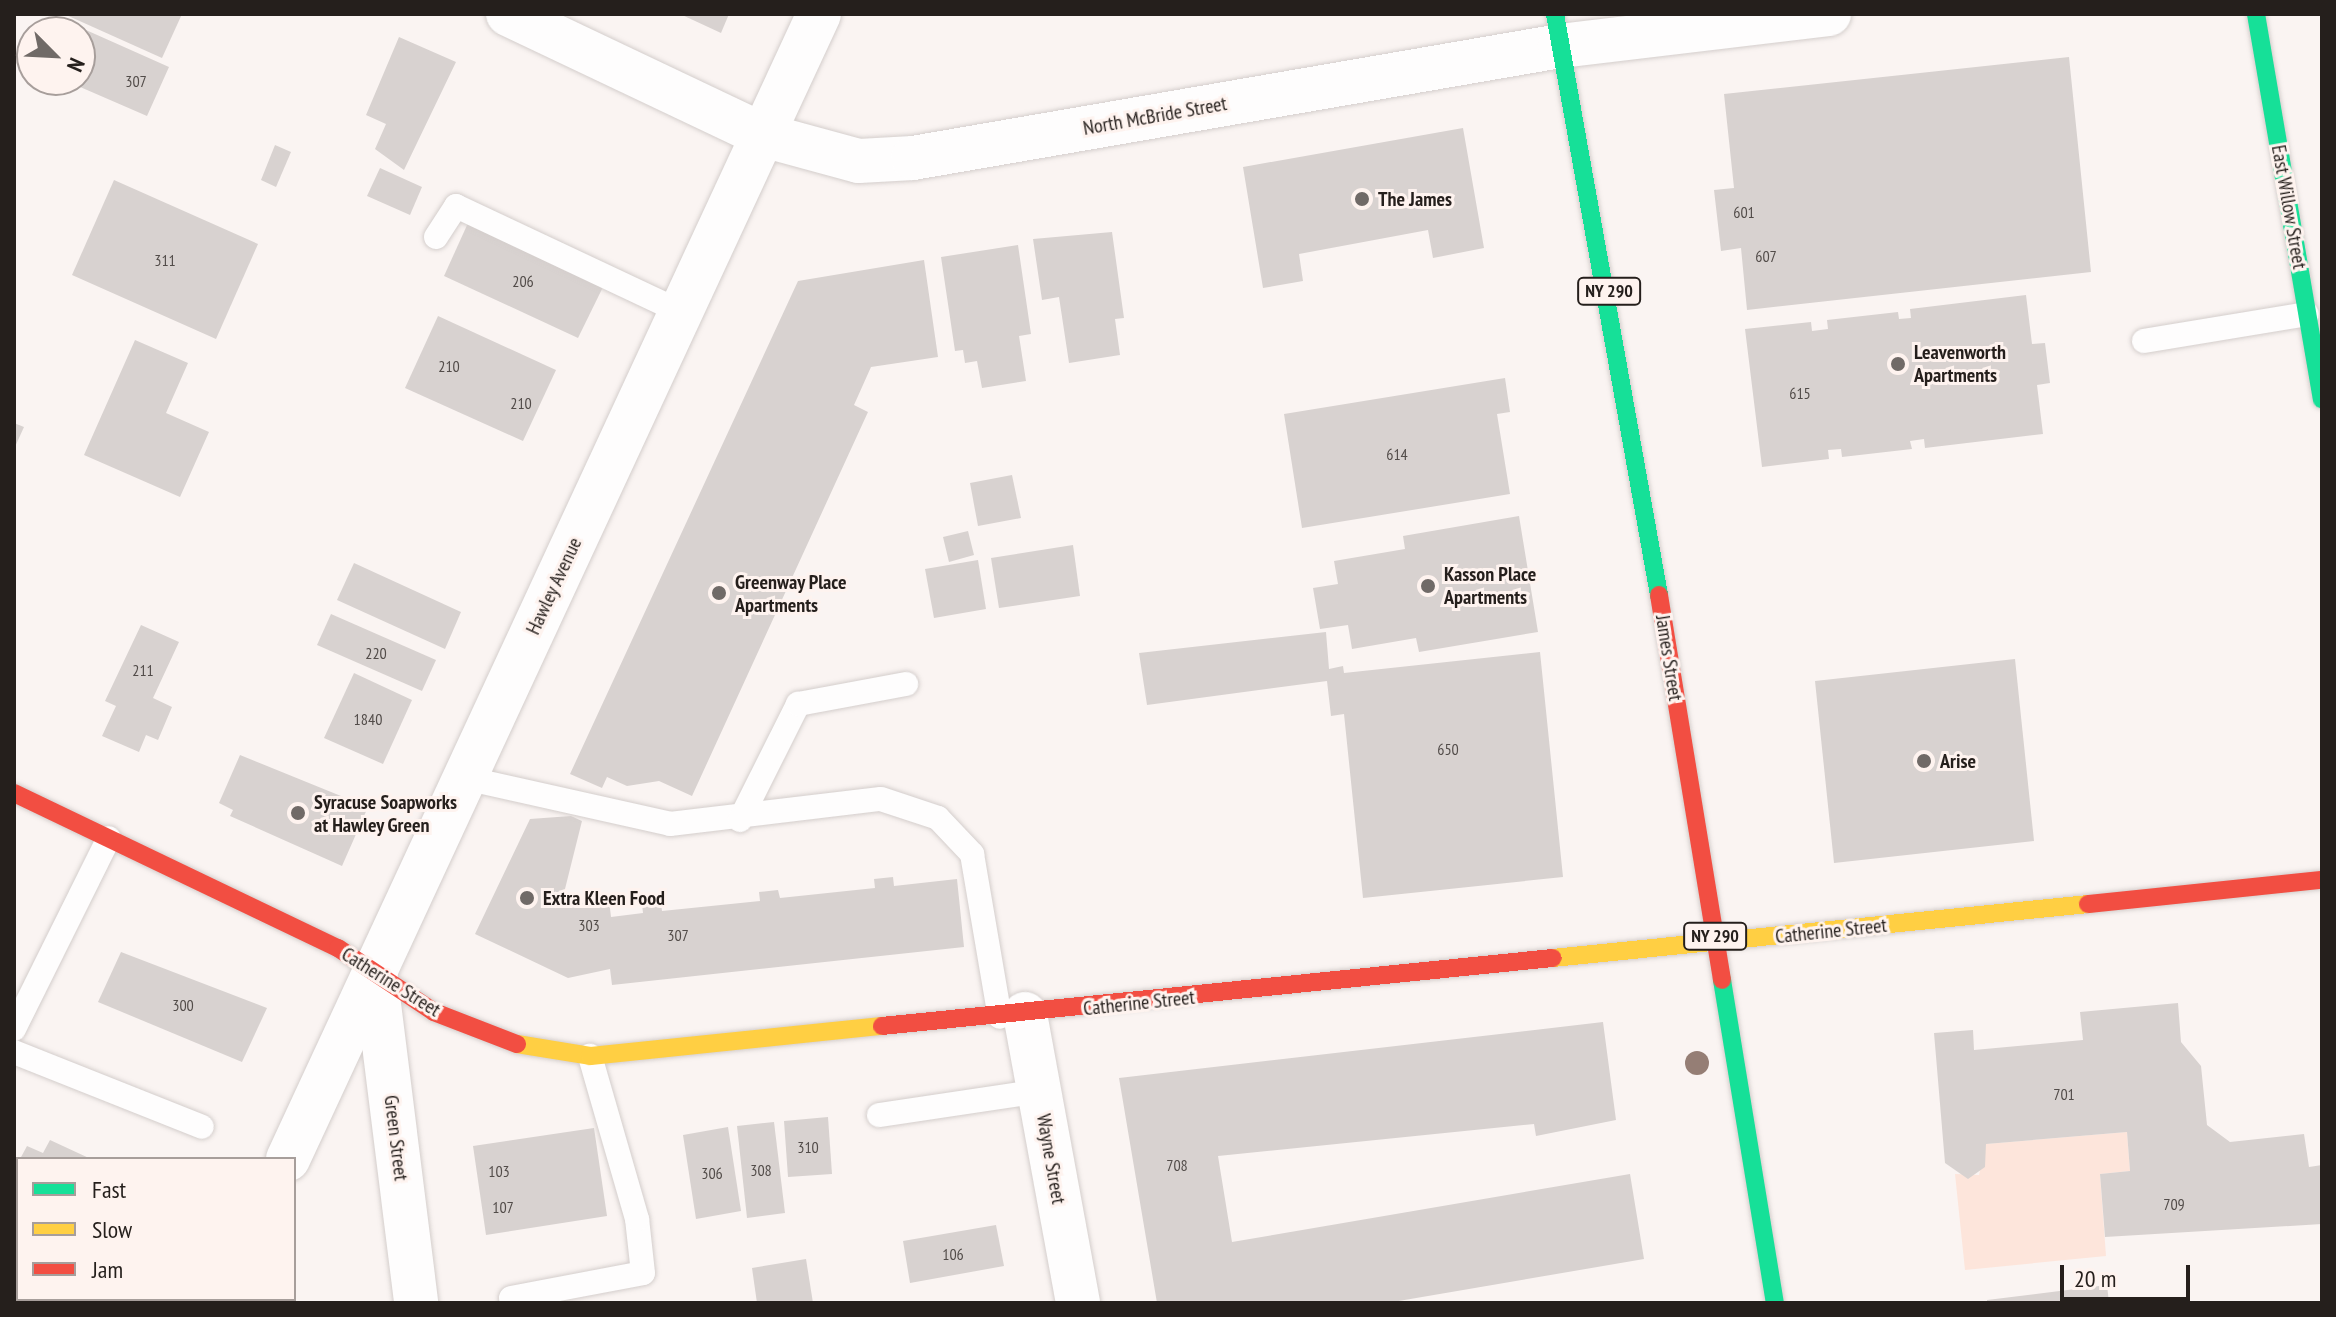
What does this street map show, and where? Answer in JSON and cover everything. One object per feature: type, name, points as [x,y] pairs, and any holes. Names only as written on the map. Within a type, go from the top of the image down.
[{"type":"street","name":"North McBride Street","points":[[508,14],[763,135],[859,161],[913,158],[1558,30],[1829,14]]},
{"type":"street","name":"Hawley Avenue","points":[[289,1157],[819,14]]},
{"type":"street","name":"East Willow Street","points":[[2256,14],[2322,399]]},
{"type":"street","name":"James Street","points":[[1558,30],[1603,251],[1775,1303]]},
{"type":"street","name":"Catherine Street","points":[[14,793],[375,972],[434,1012],[509,1043],[590,1056],[1013,1016],[2322,880]]},
{"type":"street","name":"Green Street","points":[[375,972],[416,1303]]},
{"type":"street","name":"Wayne Street","points":[[1013,1016],[1039,1091],[1078,1303]]},
{"type":"lane","points":[[436,237],[456,206],[681,312]]},
{"type":"lane","points":[[2144,341],[2307,314]]},
{"type":"lane","points":[[740,820],[798,704],[906,684]]},
{"type":"lane","points":[[465,778],[670,824],[740,820],[881,799],[938,818],[972,854],[1013,1016]]},
{"type":"lane","points":[[14,1029],[109,838]]},
{"type":"lane","points":[[14,1052],[202,1127]]},
{"type":"lane","points":[[511,1298],[643,1273],[637,1219],[590,1056]]},
{"type":"lane","points":[[879,1115],[1039,1091]]},
{"type":"shaded area","points":[[2127,1132],[2130,1171],[2100,1174],[2106,1256],[1965,1270],[1955,1174],[1979,1175],[1986,1144]]},
{"type":"building","points":[[64,14],[182,14],[162,58],[96,28],[96,16]]},
{"type":"building","points":[[680,14],[729,14],[721,33]]},
{"type":"building","points":[[96,34],[169,67],[147,116],[96,94]]},
{"type":"building","points":[[399,37],[456,62],[404,170],[375,149],[386,124],[366,115]]},
{"type":"building","points":[[2069,57],[2091,272],[1747,310],[1741,248],[1721,251],[1714,190],[1734,188],[1724,94]]},
{"type":"building","name":"The James","points":[[1463,128],[1484,248],[1433,258],[1428,230],[1299,254],[1303,281],[1263,288],[1243,167]]},
{"type":"building","points":[[275,145],[291,152],[276,187],[261,180]]},
{"type":"building","points":[[380,168],[422,187],[410,215],[367,196]]},
{"type":"building","points":[[114,180],[258,244],[216,339],[72,275]]},
{"type":"building","points":[[468,223],[603,287],[578,338],[444,276]]},
{"type":"building","points":[[1112,232],[1124,318],[1115,319],[1120,355],[1069,363],[1059,297],[1042,300],[1033,239]]},
{"type":"building","points":[[1018,245],[1031,334],[1019,336],[1026,381],[982,388],[977,361],[965,363],[963,350],[955,351],[941,257]]},
{"type":"building","name":"Greenway Place Apartments","points":[[924,260],[938,357],[871,367],[854,405],[868,412],[692,796],[659,781],[627,786],[607,777],[602,788],[570,774],[798,281]]},
{"type":"building","name":"Leavenworth Apartments","points":[[2026,295],[2032,344],[2045,343],[2050,383],[2037,385],[2043,434],[1925,448],[1924,439],[1910,441],[1912,449],[1842,457],[1841,449],[1828,450],[1829,459],[1762,467],[1745,329],[1811,322],[1812,331],[1828,329],[1827,320],[1898,312],[1899,319],[1911,318],[1910,309]]},
{"type":"building","points":[[438,316],[556,370],[523,441],[405,388]]},
{"type":"building","points":[[135,340],[188,363],[166,413],[209,432],[180,497],[84,455]]},
{"type":"building","points":[[1505,378],[1510,412],[1497,414],[1510,494],[1302,528],[1284,414]]},
{"type":"building","points":[[14,423],[24,427],[14,449]]},
{"type":"building","points":[[1012,475],[1021,518],[978,526],[970,483]]},
{"type":"building","name":"Kasson Place Apartments","points":[[1519,516],[1538,632],[1419,652],[1416,638],[1352,649],[1348,625],[1320,629],[1313,588],[1338,584],[1334,561],[1405,549],[1403,536]]},
{"type":"building","points":[[968,531],[974,555],[949,562],[943,537]]},
{"type":"building","points":[[1073,545],[1080,596],[999,608],[991,558]]},
{"type":"building","points":[[978,560],[986,609],[934,618],[925,569]]},
{"type":"building","points":[[354,563],[461,612],[445,649],[337,600]]},
{"type":"building","points":[[331,614],[436,660],[422,691],[317,645]]},
{"type":"building","points":[[141,625],[179,642],[153,698],[172,707],[158,740],[146,735],[139,752],[102,736],[116,706],[105,701]]},
{"type":"building","points":[[1326,632],[1329,669],[1343,666],[1344,673],[1540,652],[1563,877],[1363,898],[1344,714],[1331,716],[1327,681],[1147,705],[1139,653]]},
{"type":"building","name":"Arise","points":[[2015,659],[2034,841],[1834,863],[1815,681]]},
{"type":"building","points":[[354,673],[412,700],[383,764],[324,738]]},
{"type":"building","name":"Syracuse Soapworks at Hawley Green","points":[[240,755],[368,807],[342,866],[230,816],[233,810],[219,803]]},
{"type":"building","points":[[571,816],[582,821],[561,905],[609,900],[611,917],[643,913],[642,904],[661,903],[662,911],[760,901],[759,892],[778,890],[780,898],[875,888],[874,879],[893,877],[894,886],[957,879],[964,947],[612,985],[610,969],[568,978],[475,934],[530,819]]},
{"type":"building","points":[[121,952],[267,1008],[242,1062],[98,1002]]},
{"type":"building","points":[[2178,1003],[2181,1042],[2201,1066],[2207,1125],[2230,1142],[2304,1134],[2309,1167],[2322,1165],[2322,1224],[2105,1237],[2100,1174],[2130,1171],[2127,1132],[1986,1144],[1985,1167],[1968,1179],[1945,1163],[1934,1033],[1973,1030],[1974,1050],[2083,1040],[2080,1012]]},
{"type":"building","points":[[1603,1022],[1616,1120],[1536,1136],[1534,1124],[1218,1156],[1232,1242],[1630,1174],[1644,1259],[1387,1303],[1157,1303],[1119,1078]]},
{"type":"building","points":[[828,1117],[832,1174],[788,1177],[784,1121]]},
{"type":"building","points":[[774,1122],[785,1213],[747,1218],[737,1126]]},
{"type":"building","points":[[728,1127],[741,1211],[696,1219],[683,1135]]},
{"type":"building","points":[[594,1128],[607,1216],[486,1235],[473,1146]]},
{"type":"building","points":[[50,1140],[87,1157],[21,1157],[27,1146],[43,1153]]},
{"type":"building","points":[[996,1225],[1004,1266],[910,1283],[903,1241]]},
{"type":"building","points":[[14,1227],[16,1294],[14,1293]]},
{"type":"building","points":[[806,1259],[813,1303],[757,1303],[752,1268]]},
{"type":"building","points":[[2107,1285],[2109,1303],[1987,1303],[1987,1300]]},
{"type":"building","points":[[78,1301],[132,1301],[131,1303]]},
{"type":"traffic: fast","points":[[1555,14],[1659,595]]},
{"type":"traffic: fast","points":[[2256,14],[2322,399]]},
{"type":"traffic: fast","points":[[1722,980],[1775,1303]]},
{"type":"traffic: slow","points":[[1553,958],[2088,904]]},
{"type":"traffic: slow","points":[[517,1044],[590,1056],[882,1026]]},
{"type":"traffic: jam","points":[[1659,595],[1722,980]]},
{"type":"traffic: jam","points":[[14,793],[338,948],[434,1012],[517,1044]]},
{"type":"traffic: jam","points":[[2088,904],[2322,880]]},
{"type":"traffic: jam","points":[[882,1026],[1553,958]]},
{"type":"place","name":"The James","points":[[1362,199]]},
{"type":"place","name":"Leavenworth Apartments","points":[[1898,364]]},
{"type":"place","name":"Kasson Place Apartments","points":[[1428,586]]},
{"type":"place","name":"Greenway Place Apartments","points":[[719,593]]},
{"type":"place","name":"Arise","points":[[1924,761]]},
{"type":"place","name":"Syracuse Soapworks at Hawley Green","points":[[298,813]]},
{"type":"place","name":"Extra Kleen Food","points":[[527,898]]}]
